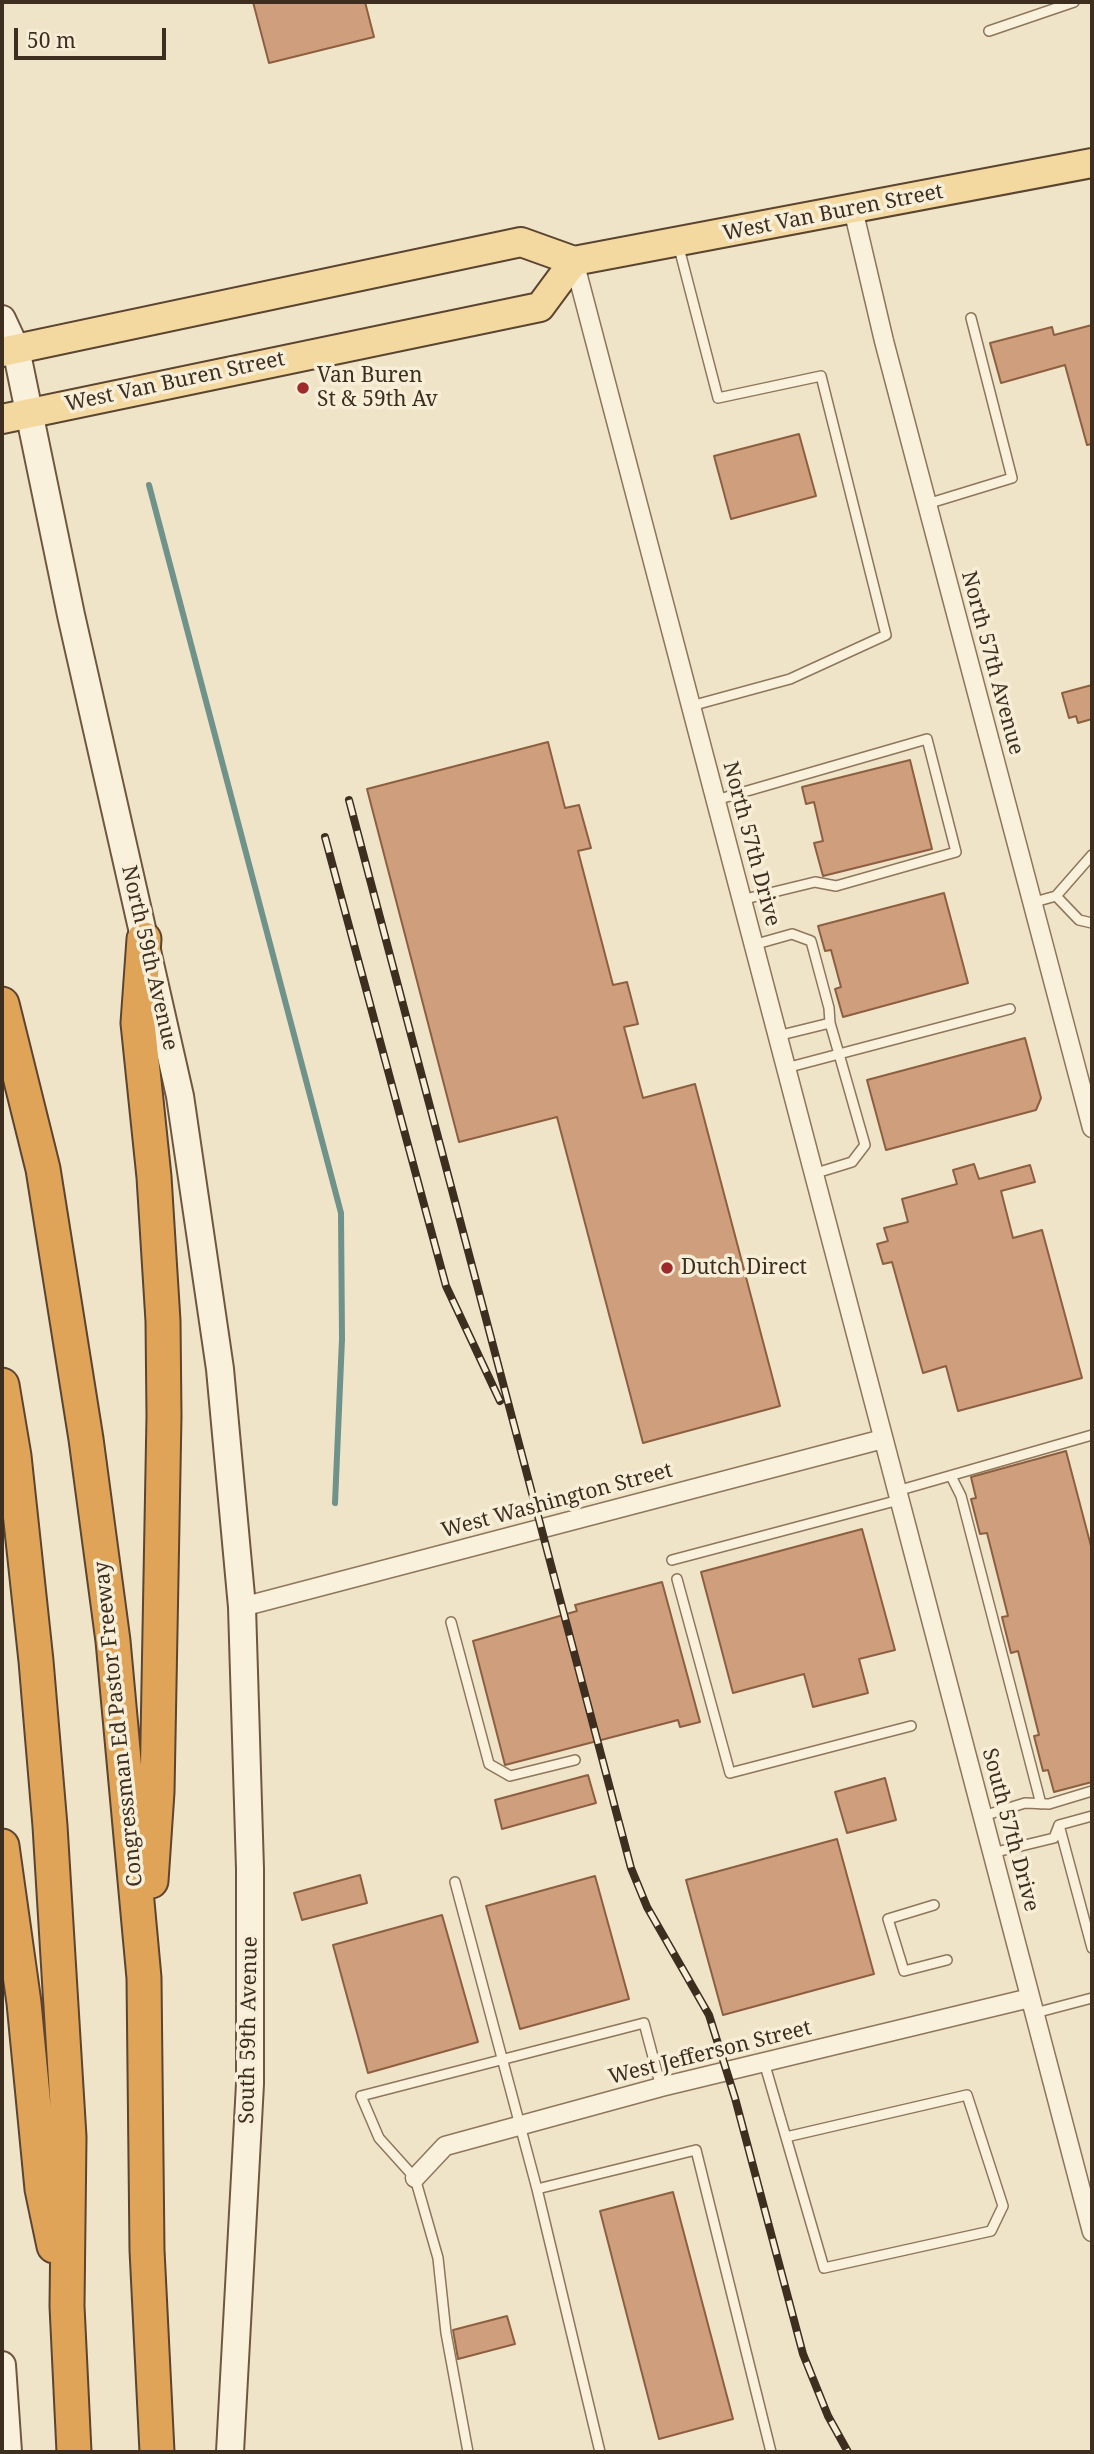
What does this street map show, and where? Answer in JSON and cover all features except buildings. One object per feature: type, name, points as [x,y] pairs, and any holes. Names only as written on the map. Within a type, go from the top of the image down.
[{"type":"highway","points":[[144,939],[138,1023],[163,1321],[164,1416],[157,1792],[144,1978]]},
{"type":"highway","name":"Congressman Ed Pastor Freeway","points":[[2,1004],[43,1169],[86,1439],[113,1642],[144,1978],[147,2250],[156,2452]]},
{"type":"highway","points":[[2,1385],[14,1456],[50,1826],[69,2137],[67,2306],[74,2452]]},
{"type":"highway","points":[[2,1846],[24,2003],[43,2189],[67,2306]]},
{"type":"main road","name":"West Van Buren Street","points":[[9,350],[521,242],[574,261],[1092,163]]},
{"type":"main road","name":"West Van Buren Street","points":[[2,419],[541,307],[574,261]]},
{"type":"main road","name":"North 59th Avenue","points":[[2,319],[29,413],[180,1096],[220,1369],[242,1607]]},
{"type":"main road","name":"South 59th Avenue","points":[[230,2452],[250,2084],[250,1870],[242,1607]]},
{"type":"main road","points":[[2,2365],[8,2452]]},
{"type":"street","name":"North 57th Avenue","points":[[853,209],[927,504],[1092,1128]]},
{"type":"street","name":"North 57th Drive","points":[[574,261],[883,1439]]},
{"type":"street","name":"West Washington Street","points":[[242,1607],[883,1439]]},
{"type":"street","name":"South 57th Drive","points":[[883,1439],[1032,2005],[1090,2213],[1092,2232]]},
{"type":"street","name":"West Jefferson Street","points":[[415,2178],[445,2146],[764,2062],[1032,2005]]},
{"type":"lane","points":[[989,31],[1074,2]]},
{"type":"lane","points":[[677,243],[718,398],[821,376],[886,635],[790,679],[691,706]]},
{"type":"lane","points":[[927,504],[1012,478],[971,318]]},
{"type":"lane","points":[[716,800],[927,740],[956,852],[836,886],[815,882],[741,900]]},
{"type":"lane","points":[[1031,903],[1056,896],[1092,855]]},
{"type":"lane","points":[[1056,896],[1079,920],[1092,923]]},
{"type":"lane","points":[[753,945],[792,934],[811,940],[830,1023],[865,1145],[852,1162],[813,1174]]},
{"type":"lane","points":[[786,1068],[1010,1009]]},
{"type":"lane","points":[[777,1036],[830,1023]]},
{"type":"lane","points":[[672,1560],[898,1496],[951,1476],[1092,1435]]},
{"type":"lane","points":[[951,1476],[961,1496],[1041,1804]]},
{"type":"lane","points":[[677,1578],[730,1773],[911,1726]]},
{"type":"lane","points":[[451,1622],[489,1764],[510,1776],[575,1760]]},
{"type":"lane","points":[[983,1816],[1025,1803],[1041,1804],[1092,1791]]},
{"type":"lane","points":[[1059,1825],[1092,1816]]},
{"type":"lane","points":[[992,1853],[1054,1838],[1059,1825]]},
{"type":"lane","points":[[1059,1825],[1092,1948]]},
{"type":"lane","points":[[455,1882],[537,2189],[600,2452]]},
{"type":"lane","points":[[934,1905],[888,1919],[904,1971],[947,1960]]},
{"type":"lane","points":[[1032,2005],[1092,1998]]},
{"type":"lane","points":[[468,2452],[446,2333],[438,2258],[415,2178],[379,2138],[361,2096],[644,2023],[661,2087]]},
{"type":"lane","points":[[764,2062],[824,2268],[991,2231],[1003,2206],[967,2095],[786,2137]]},
{"type":"lane","points":[[537,2189],[696,2150],[771,2452]]},
{"type":"waterway","points":[[149,485],[341,1213],[342,1339],[335,1503]]},
{"type":"railway","points":[[349,800],[631,1868],[647,1907],[709,2015],[735,2098],[803,2354],[828,2416],[848,2452]]},
{"type":"railway","points":[[325,837],[446,1286],[500,1401]]},
{"type":"place","name":"Van Buren St & 59th Av","points":[[303,388]]},
{"type":"place","name":"Dutch Direct","points":[[667,1268]]}]
